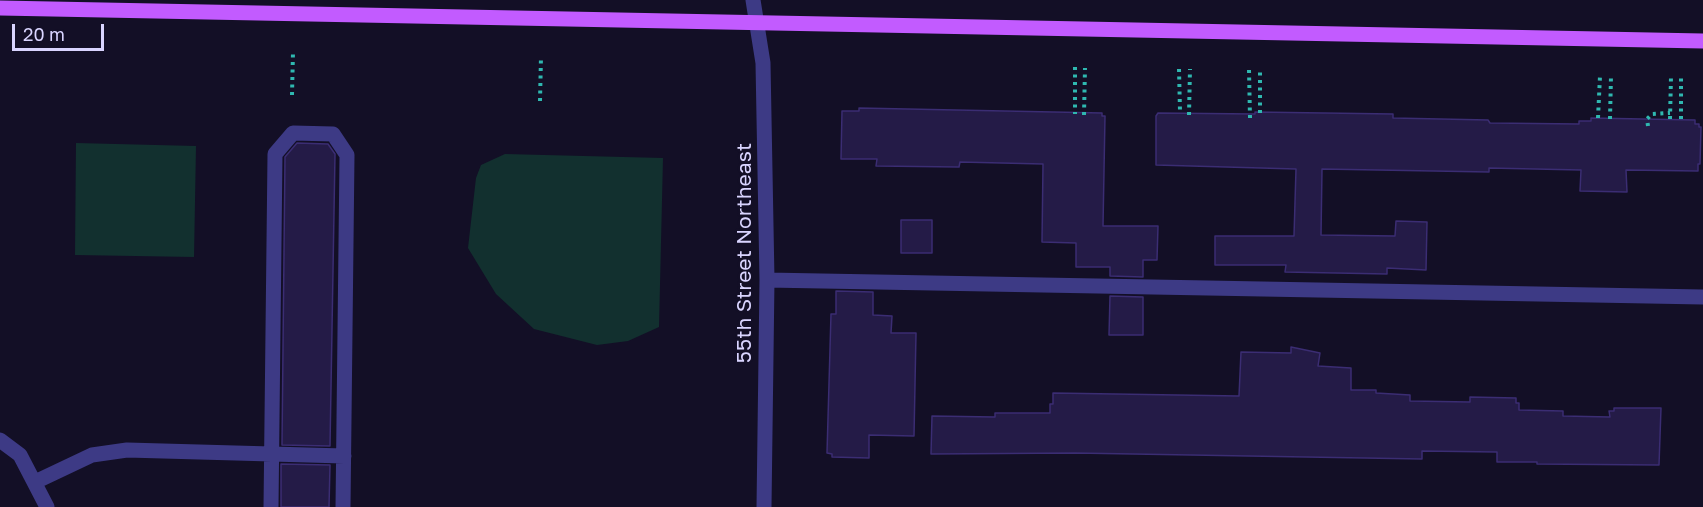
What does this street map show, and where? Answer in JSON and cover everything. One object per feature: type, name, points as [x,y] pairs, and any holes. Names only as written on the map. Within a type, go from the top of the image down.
[{"type":"main road","points":[[0,8],[1703,41]]},
{"type":"street","name":"55th Street Northeast","points":[[753,0],[763,63],[767,280],[764,507]]},
{"type":"street","points":[[271,507],[275,154],[293,133],[333,134],[348,155],[343,507]]},
{"type":"street","points":[[767,280],[1703,297]]},
{"type":"street","points":[[0,440],[20,455],[47,507]]},
{"type":"street","points":[[35,482],[92,455],[128,450],[344,456]]},
{"type":"path","points":[[292,95],[293,52]]},
{"type":"path","points":[[540,101],[541,57]]},
{"type":"path","points":[[1075,67],[1075,114]]},
{"type":"path","points":[[1084,115],[1085,68]]},
{"type":"path","points":[[1179,69],[1180,111]]},
{"type":"path","points":[[1189,115],[1190,69]]},
{"type":"path","points":[[1250,70],[1250,118]]},
{"type":"path","points":[[1260,70],[1260,112]]},
{"type":"path","points":[[1598,118],[1600,76]]},
{"type":"path","points":[[1610,119],[1611,76]]},
{"type":"path","points":[[1670,119],[1671,77]]},
{"type":"path","points":[[1681,78],[1681,119]]},
{"type":"path","points":[[1648,126],[1647,119],[1652,114],[1670,112]]},
{"type":"green space","points":[[76,143],[196,146],[194,257],[75,255]]},
{"type":"green space","points":[[505,154],[663,158],[659,327],[628,341],[597,345],[534,329],[496,294],[468,248],[476,178],[481,165]]},
{"type":"building","points":[[859,108],[1102,113],[1102,116],[1105,116],[1103,226],[1158,226],[1157,260],[1143,260],[1143,277],[1110,276],[1110,267],[1076,267],[1076,243],[1042,242],[1043,164],[960,162],[959,167],[876,166],[877,159],[841,159],[842,111],[859,111]]},
{"type":"building","points":[[1255,112],[1393,114],[1393,118],[1488,120],[1490,123],[1579,124],[1579,121],[1591,121],[1591,118],[1695,120],[1695,124],[1701,127],[1700,164],[1698,164],[1698,171],[1626,170],[1627,192],[1580,191],[1581,170],[1489,168],[1489,172],[1322,169],[1321,235],[1395,236],[1396,221],[1427,222],[1426,270],[1387,268],[1387,274],[1285,272],[1286,265],[1215,265],[1215,236],[1294,236],[1296,169],[1156,165],[1156,116],[1158,113],[1255,114]]},
{"type":"building","points":[[297,143],[328,144],[335,154],[330,446],[282,445],[285,157]]},
{"type":"building","points":[[901,220],[932,220],[932,253],[901,253]]},
{"type":"building","points":[[836,291],[873,292],[873,315],[892,316],[891,333],[916,333],[914,436],[869,435],[869,458],[832,457],[832,454],[827,453],[831,314],[836,314]]},
{"type":"building","points":[[1110,296],[1143,297],[1143,335],[1109,335]]},
{"type":"building","points":[[1291,347],[1320,353],[1318,366],[1351,368],[1351,390],[1376,390],[1376,393],[1410,395],[1410,401],[1470,402],[1470,397],[1516,398],[1519,410],[1563,411],[1563,416],[1610,417],[1609,411],[1614,411],[1614,408],[1661,408],[1659,465],[1497,462],[1497,452],[1422,451],[1422,459],[1075,453],[931,454],[932,416],[995,417],[995,413],[1050,413],[1053,393],[1239,396],[1241,352],[1291,353]]},
{"type":"building","points":[[281,464],[330,465],[329,507],[281,507]]}]
